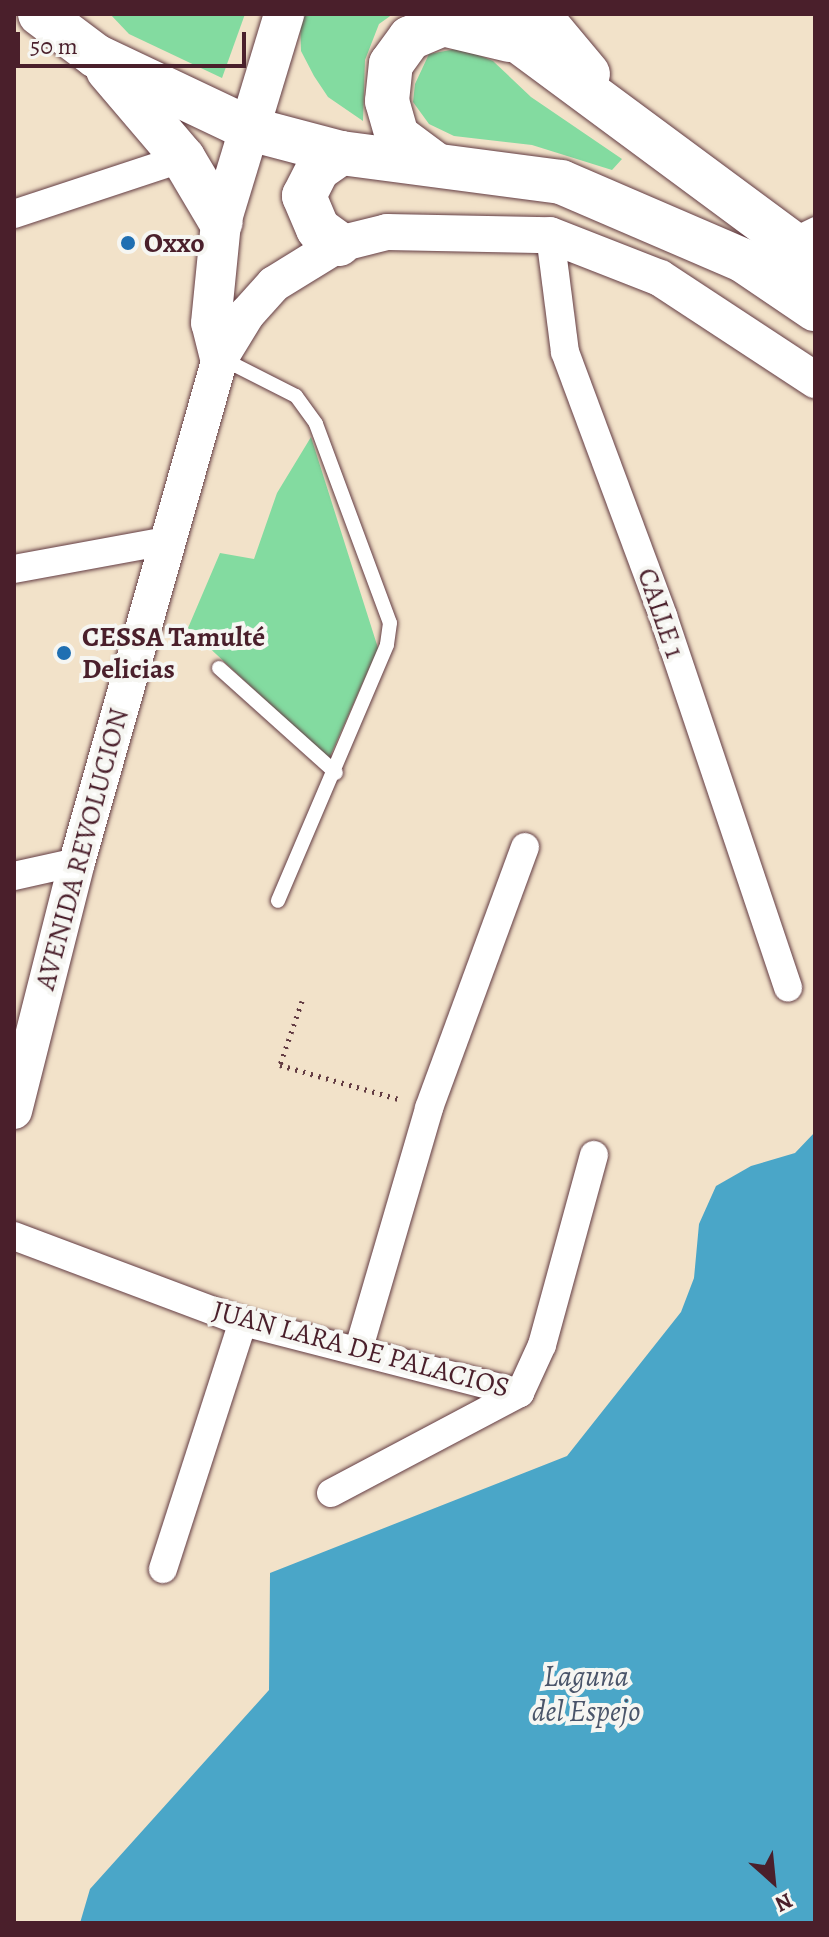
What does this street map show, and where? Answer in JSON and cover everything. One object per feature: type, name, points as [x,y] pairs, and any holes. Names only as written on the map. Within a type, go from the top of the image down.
[{"type":"main road","points":[[43,14],[96,56],[183,158],[221,222]]},
{"type":"main road","points":[[220,358],[211,323],[221,222],[284,14]]},
{"type":"main road","points":[[482,14],[527,28],[620,113],[805,241]]},
{"type":"main road","points":[[436,165],[397,136],[387,101],[391,64],[410,38],[443,24],[527,28]]},
{"type":"main road","points":[[96,56],[250,129],[341,153],[561,182],[744,261],[815,309]]},
{"type":"main road","points":[[339,244],[318,229],[304,196],[318,169],[341,153]]},
{"type":"street","points":[[14,214],[183,158]]},
{"type":"street","name":"AVENIDA REVOLUCION","points":[[14,1111],[77,862],[220,358],[247,314],[274,284],[339,244],[387,232],[550,235]]},
{"type":"street","points":[[550,235],[660,278],[811,384]]},
{"type":"street","name":"CALLE 1","points":[[550,235],[565,352],[663,616],[788,988]]},
{"type":"street","points":[[14,569],[167,541]]},
{"type":"street","points":[[359,1348],[429,1108],[525,847]]},
{"type":"street","points":[[14,876],[77,862]]},
{"type":"street","name":"JUAN LARA DE PALACIOS","points":[[14,1236],[243,1322],[359,1348],[520,1393],[542,1345],[594,1155]]},
{"type":"street","points":[[163,1569],[243,1322]]},
{"type":"street","points":[[331,1493],[520,1393]]},
{"type":"lane","points":[[220,358],[296,396],[316,424],[390,623],[387,645],[336,773],[278,901]]},
{"type":"lane","points":[[219,668],[336,773]]},
{"type":"path","points":[[302,1001],[280,1065],[429,1108]]},
{"type":"green space","points":[[110,14],[245,14],[222,78],[129,34]]},
{"type":"green space","points":[[300,14],[393,14],[379,24],[365,60],[363,121],[328,97],[314,76],[301,51]]},
{"type":"green space","points":[[461,48],[493,61],[531,97],[622,159],[612,170],[532,145],[454,136],[429,124],[413,102],[415,84],[429,54]]},
{"type":"green space","points":[[311,437],[378,648],[329,759],[188,628],[220,553],[254,559],[277,493]]},
{"type":"water","name":"Laguna del Espejo","points":[[815,1132],[815,1923],[80,1923],[90,1889],[269,1690],[270,1573],[567,1456],[681,1312],[694,1278],[699,1224],[716,1186],[751,1166],[795,1153]]},
{"type":"place","name":"Oxxo","points":[[128,243]]},
{"type":"place","name":"CESSA Tamulté Delicias","points":[[64,653]]}]
